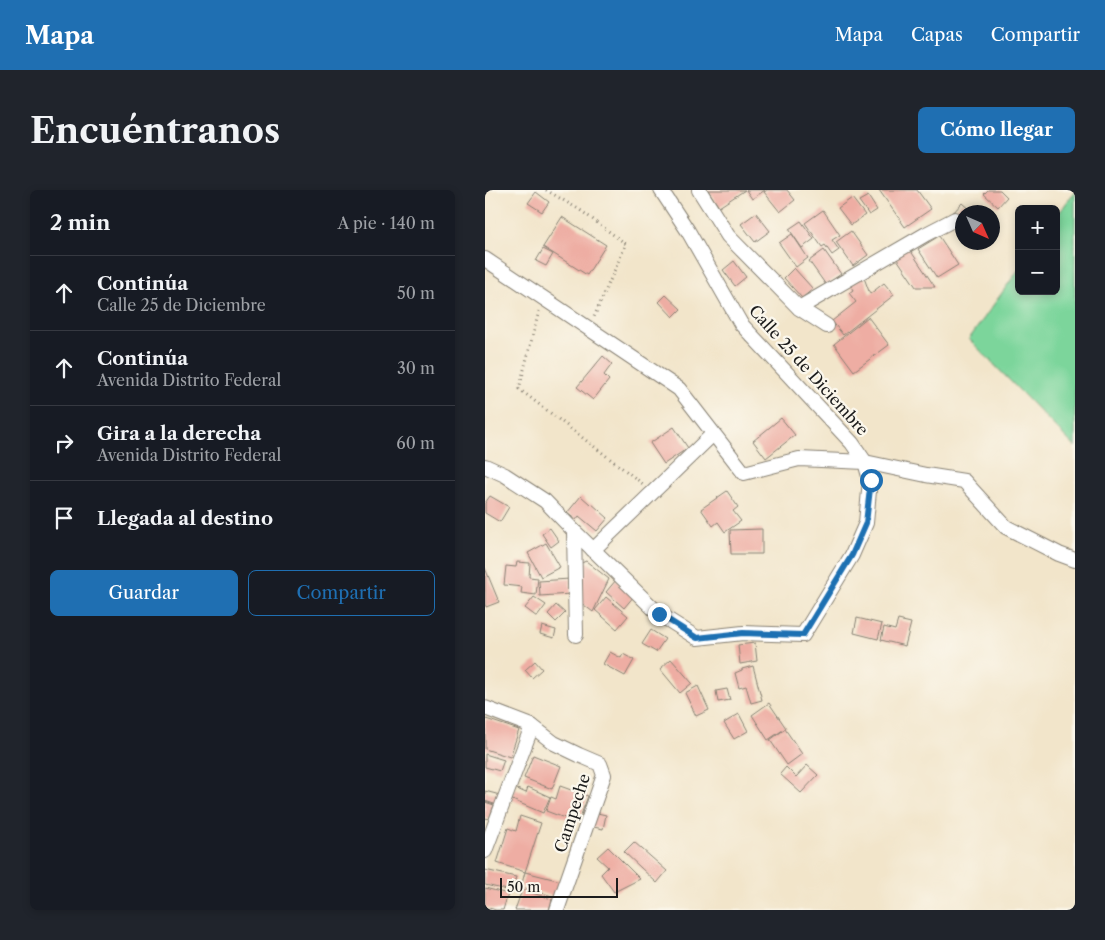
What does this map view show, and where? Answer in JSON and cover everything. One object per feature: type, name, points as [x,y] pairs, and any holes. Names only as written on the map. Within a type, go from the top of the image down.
[{"type":"street","name":"Calle 25 de Diciembre","points":[[593,550],[659,614],[697,638],[743,633],[803,635],[852,555],[866,523],[871,480],[865,462],[852,443],[741,324],[688,231],[661,190]]},
{"type":"street","points":[[699,190],[729,236],[799,308],[827,326]]},
{"type":"street","points":[[799,308],[955,219]]},
{"type":"street","points":[[485,260],[679,389],[744,473],[799,459],[865,462],[964,481],[1006,527],[1075,560]]},
{"type":"street","points":[[485,466],[505,475],[545,501],[593,550],[713,434]]},
{"type":"street","points":[[573,531],[576,635]]},
{"type":"street","name":"Campeche","points":[[485,708],[532,726],[554,743],[600,764],[604,776],[557,910]]},
{"type":"street","points":[[485,851],[532,726]]},
{"type":"path","points":[[546,190],[580,210],[626,244],[589,329]]},
{"type":"path","points":[[543,298],[519,389],[654,492]]},
{"type":"green space","points":[[1075,191],[1075,447],[969,339],[1015,275],[1015,295],[1060,295],[1060,212]]},
{"type":"building","points":[[708,190],[745,190],[719,207]]},
{"type":"building","points":[[746,190],[765,190],[752,199]]},
{"type":"building","points":[[767,190],[787,190],[795,200],[780,212],[764,192]]},
{"type":"building","points":[[879,190],[917,190],[931,209],[905,227]]},
{"type":"building","points":[[988,190],[1000,190],[1007,197],[1000,205],[996,205],[984,194]]},
{"type":"building","points":[[536,192],[549,202],[542,212],[528,203]]},
{"type":"building","points":[[868,196],[877,210],[869,215],[859,201]]},
{"type":"building","points":[[852,198],[865,215],[851,225],[838,208]]},
{"type":"building","points":[[823,210],[840,235],[832,240],[839,250],[832,255],[825,245],[822,247],[805,223]]},
{"type":"building","points":[[756,213],[770,231],[755,242],[741,224]]},
{"type":"building","points":[[562,217],[606,245],[587,275],[543,247]]},
{"type":"building","points":[[801,221],[814,239],[802,248],[789,229]]},
{"type":"building","points":[[851,231],[868,255],[853,266],[836,242]]},
{"type":"building","points":[[792,234],[808,258],[796,267],[779,243]]},
{"type":"building","points":[[939,236],[958,265],[937,278],[918,249]]},
{"type":"building","points":[[908,247],[935,287],[916,287],[895,256]]},
{"type":"building","points":[[543,249],[553,254],[546,266],[536,261]]},
{"type":"building","points":[[824,250],[841,274],[826,285],[809,261]]},
{"type":"building","points":[[734,261],[746,277],[735,286],[723,270]]},
{"type":"building","points":[[794,268],[813,289],[802,298],[784,278]]},
{"type":"building","points":[[863,275],[870,294],[884,283],[894,295],[843,335],[832,321],[856,302],[849,293],[853,290],[850,285]]},
{"type":"building","points":[[666,295],[681,309],[673,317],[659,302]]},
{"type":"building","points":[[868,317],[889,345],[854,371],[834,344]]},
{"type":"building","points":[[603,356],[612,364],[604,375],[609,380],[593,400],[577,387]]},
{"type":"building","points":[[781,418],[795,435],[766,458],[753,441]]},
{"type":"building","points":[[674,427],[688,448],[664,464],[650,443]]},
{"type":"building","points":[[727,491],[738,507],[733,511],[741,521],[725,532],[718,522],[713,526],[701,509]]},
{"type":"building","points":[[490,496],[509,507],[500,522],[485,513],[485,503]]},
{"type":"building","points":[[581,496],[608,518],[597,531],[579,516],[576,520],[567,513]]},
{"type":"building","points":[[550,528],[559,541],[551,547],[542,534]]},
{"type":"building","points":[[762,529],[762,554],[731,554],[730,530]]},
{"type":"building","points":[[546,543],[560,567],[541,577],[528,553]]},
{"type":"building","points":[[586,561],[609,579],[593,612],[580,602],[577,565]]},
{"type":"building","points":[[517,562],[530,563],[529,577],[538,578],[536,595],[521,593],[522,587],[504,585],[506,566],[516,567]]},
{"type":"building","points":[[485,568],[499,602],[486,607],[485,604]]},
{"type":"building","points":[[570,579],[571,594],[540,596],[539,581]]},
{"type":"building","points":[[616,580],[634,596],[624,608],[606,592]]},
{"type":"building","points":[[534,597],[546,605],[537,617],[525,608]]},
{"type":"building","points":[[606,597],[628,616],[617,629],[595,610]]},
{"type":"building","points":[[556,605],[565,613],[556,622],[548,614]]},
{"type":"building","points":[[857,618],[882,624],[878,639],[854,633]]},
{"type":"building","points":[[898,620],[911,623],[905,646],[881,640],[884,627],[895,630]]},
{"type":"building","points":[[542,626],[556,630],[554,638],[540,634]]},
{"type":"building","points":[[651,630],[665,639],[656,652],[642,644]]},
{"type":"building","points":[[755,643],[757,661],[740,664],[738,645]]},
{"type":"building","points":[[610,652],[621,658],[623,654],[634,660],[625,676],[603,664]]},
{"type":"building","points":[[671,659],[692,683],[680,693],[660,669]]},
{"type":"building","points":[[535,661],[542,669],[532,678],[525,670]]},
{"type":"building","points":[[753,666],[762,700],[751,703],[746,686],[739,688],[735,673]]},
{"type":"building","points":[[698,686],[709,710],[696,716],[685,693]]},
{"type":"building","points":[[727,689],[730,700],[718,702],[716,691]]},
{"type":"building","points":[[769,703],[786,728],[768,740],[752,715]]},
{"type":"building","points":[[739,714],[748,731],[734,739],[724,723]]},
{"type":"building","points":[[486,719],[519,730],[510,757],[485,749]]},
{"type":"building","points":[[785,729],[802,754],[787,765],[770,740]]},
{"type":"building","points":[[485,754],[504,760],[500,771],[485,767]]},
{"type":"building","points":[[533,755],[561,766],[552,789],[524,778]]},
{"type":"building","points":[[807,765],[818,775],[801,793],[780,774],[786,767],[796,777]]},
{"type":"building","points":[[560,786],[588,796],[578,823],[546,811],[551,797],[556,799]]},
{"type":"building","points":[[528,787],[550,797],[543,813],[510,799],[515,788],[526,793]]},
{"type":"building","points":[[485,791],[500,795],[497,805],[485,801]]},
{"type":"building","points":[[485,802],[494,805],[489,819],[485,818]]},
{"type":"building","points":[[593,812],[606,815],[603,829],[589,826]]},
{"type":"building","points":[[520,816],[541,823],[525,872],[497,863],[508,828],[516,831]]},
{"type":"building","points":[[634,842],[667,871],[657,883],[624,852]]},
{"type":"building","points":[[608,847],[640,879],[614,892],[601,874],[608,867],[597,857]]},
{"type":"building","points":[[485,870],[516,877],[512,891],[485,885]]},
{"type":"building","points":[[525,872],[561,881],[556,897],[521,887]]},
{"type":"building","points":[[485,888],[508,894],[503,910],[485,907]]},
{"type":"building","points":[[522,890],[552,899],[549,910],[515,910]]},
{"type":"route","points":[[659,614],[697,638],[743,633],[803,635],[852,555],[866,523],[871,480]]}]
